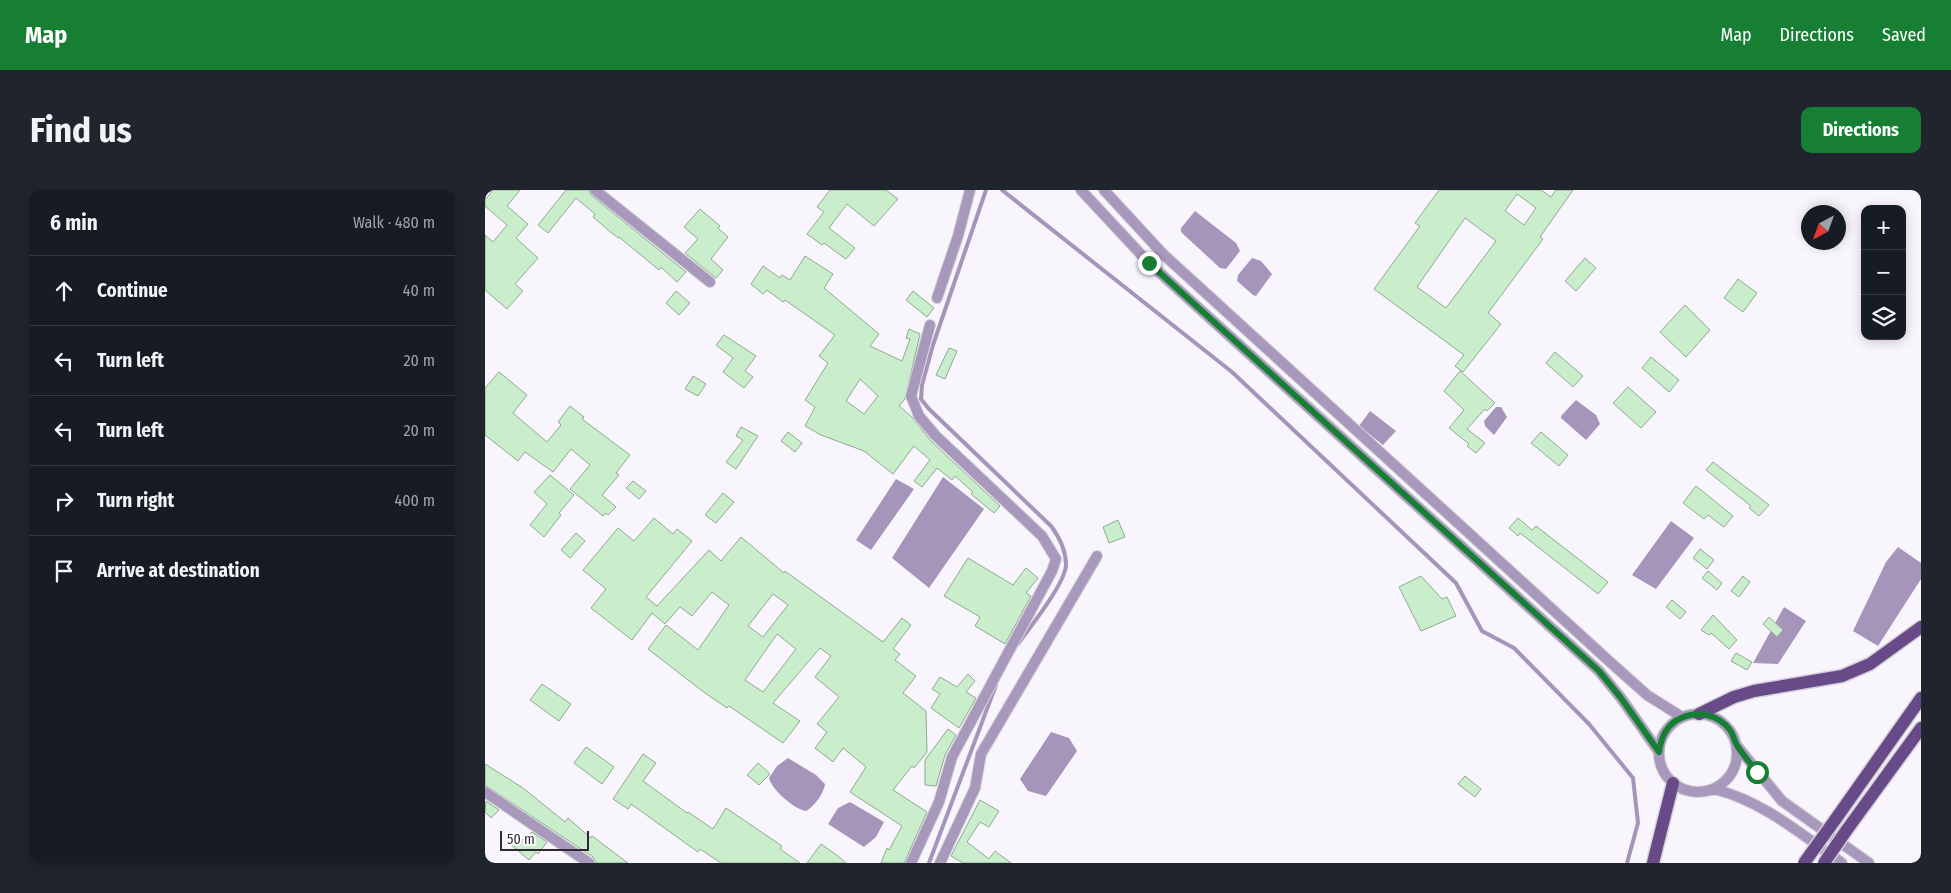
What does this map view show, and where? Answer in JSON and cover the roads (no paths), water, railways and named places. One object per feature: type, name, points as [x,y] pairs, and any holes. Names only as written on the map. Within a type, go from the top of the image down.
[{"type":"main road","points":[[1699,714],[1734,697],[1754,691],[1842,676],[1870,664],[1921,628]]},
{"type":"main road","points":[[1804,863],[1921,698]]},
{"type":"main road","points":[[1825,863],[1921,728]]},
{"type":"main road","points":[[1653,863],[1673,783]]},
{"type":"street","points":[[595,190],[710,282]]},
{"type":"street","points":[[937,298],[958,236],[970,190]]},
{"type":"street","points":[[1081,190],[1149,263],[1599,671],[1621,698],[1659,752]]},
{"type":"street","points":[[1105,190],[1177,268],[1609,661],[1647,694],[1682,717]]},
{"type":"street","points":[[911,863],[939,802],[952,757],[1052,571],[1056,559],[1042,536],[936,436],[919,416],[911,396],[930,325]]},
{"type":"street","points":[[940,863],[975,788],[981,754],[1097,556]]},
{"type":"street","points":[[1737,746],[1736,763],[1728,779],[1706,792],[1688,791],[1673,783],[1662,769],[1659,752],[1660,743],[1668,728],[1682,717],[1699,714],[1716,718],[1730,730],[1737,746],[1782,802],[1869,863]]},
{"type":"street","points":[[1714,789],[1738,795],[1767,811],[1842,863]]},
{"type":"street","points":[[485,792],[589,863]]},
{"type":"waterway","points":[[986,190],[933,345],[922,385],[921,399],[929,409],[1051,526],[1062,544],[1066,565],[1060,583],[1018,644]]},
{"type":"waterway","points":[[1002,190],[1232,372],[1456,583],[1482,631],[1514,648],[1589,724],[1633,778],[1638,823],[1627,863]]},
{"type":"waterway","points":[[929,863],[996,685]]}]
